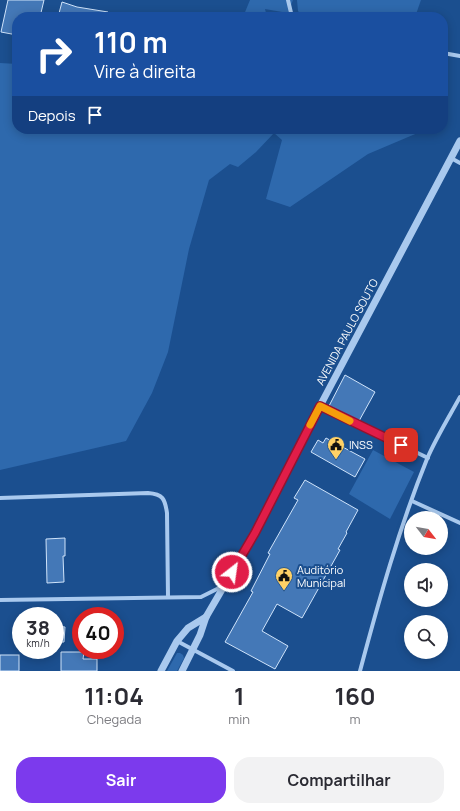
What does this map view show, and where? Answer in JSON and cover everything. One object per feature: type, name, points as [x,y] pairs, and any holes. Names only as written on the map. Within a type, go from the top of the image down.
[{"type":"street","points":[[288,0],[291,12]]},
{"type":"street","points":[[448,54],[460,56]]},
{"type":"street","name":"AVENIDA PAULO SOUTO","points":[[182,671],[193,651],[206,617],[255,533],[320,406],[460,141]]},
{"type":"street","points":[[451,158],[460,163]]},
{"type":"street","points":[[360,671],[386,577],[412,501],[428,458],[460,397]]},
{"type":"street","points":[[320,406],[428,458]]},
{"type":"street","points":[[0,498],[148,493],[159,495],[165,503],[167,513],[168,597]]},
{"type":"street","points":[[412,501],[460,523]]},
{"type":"street","points":[[0,600],[201,597],[224,586]]},
{"type":"street","name":"AVENIDA PAULO SOUTO","points":[[160,671],[177,642],[188,628],[206,617]]},
{"type":"street","points":[[177,642],[232,671]]},
{"type":"shaded area","points":[[250,0],[293,0],[288,12],[265,9],[266,12],[245,12]]},
{"type":"shaded area","points":[[297,0],[421,0],[417,12],[298,11]]},
{"type":"shaded area","points":[[0,63],[12,64],[12,134],[273,134],[256,152],[238,167],[230,164],[209,180],[189,249],[168,352],[152,393],[126,441],[0,470]]},
{"type":"shaded area","points":[[275,134],[415,134],[368,154],[290,207],[266,199],[282,140]]},
{"type":"shaded area","points":[[373,450],[414,472],[390,519],[349,494]]},
{"type":"shaded area","points":[[177,653],[183,655],[184,658],[177,671],[167,671]]},
{"type":"building","points":[[8,0],[44,0],[41,12],[12,12],[12,34],[1,32]]},
{"type":"building","points":[[62,2],[77,7],[108,12],[59,12]]},
{"type":"building","points":[[345,375],[375,392],[359,421],[329,406]]},
{"type":"building","points":[[326,438],[365,459],[355,477],[311,452],[318,440],[323,443]]},
{"type":"building","points":[[305,480],[358,510],[338,549],[340,550],[302,618],[277,604],[262,631],[288,646],[275,669],[225,642],[253,592],[251,591],[270,554],[268,553],[298,500],[294,498]]},
{"type":"building","points":[[65,538],[65,556],[63,556],[64,582],[47,583],[46,539]]},
{"type":"building","points":[[64,652],[72,652],[72,659],[97,659],[97,671],[61,671],[61,659],[64,659]]},
{"type":"building","points":[[0,655],[12,655],[12,659],[19,659],[19,671],[0,671]]},
{"type":"slow traffic","points":[[310,425],[320,406],[350,421]]},
{"type":"place","name":"INSS","points":[[336,460]]},
{"type":"place","name":"Auditório Municipal","points":[[284,591]]},
{"type":"route","points":[[232,572],[255,533],[320,406],[401,445]]}]
